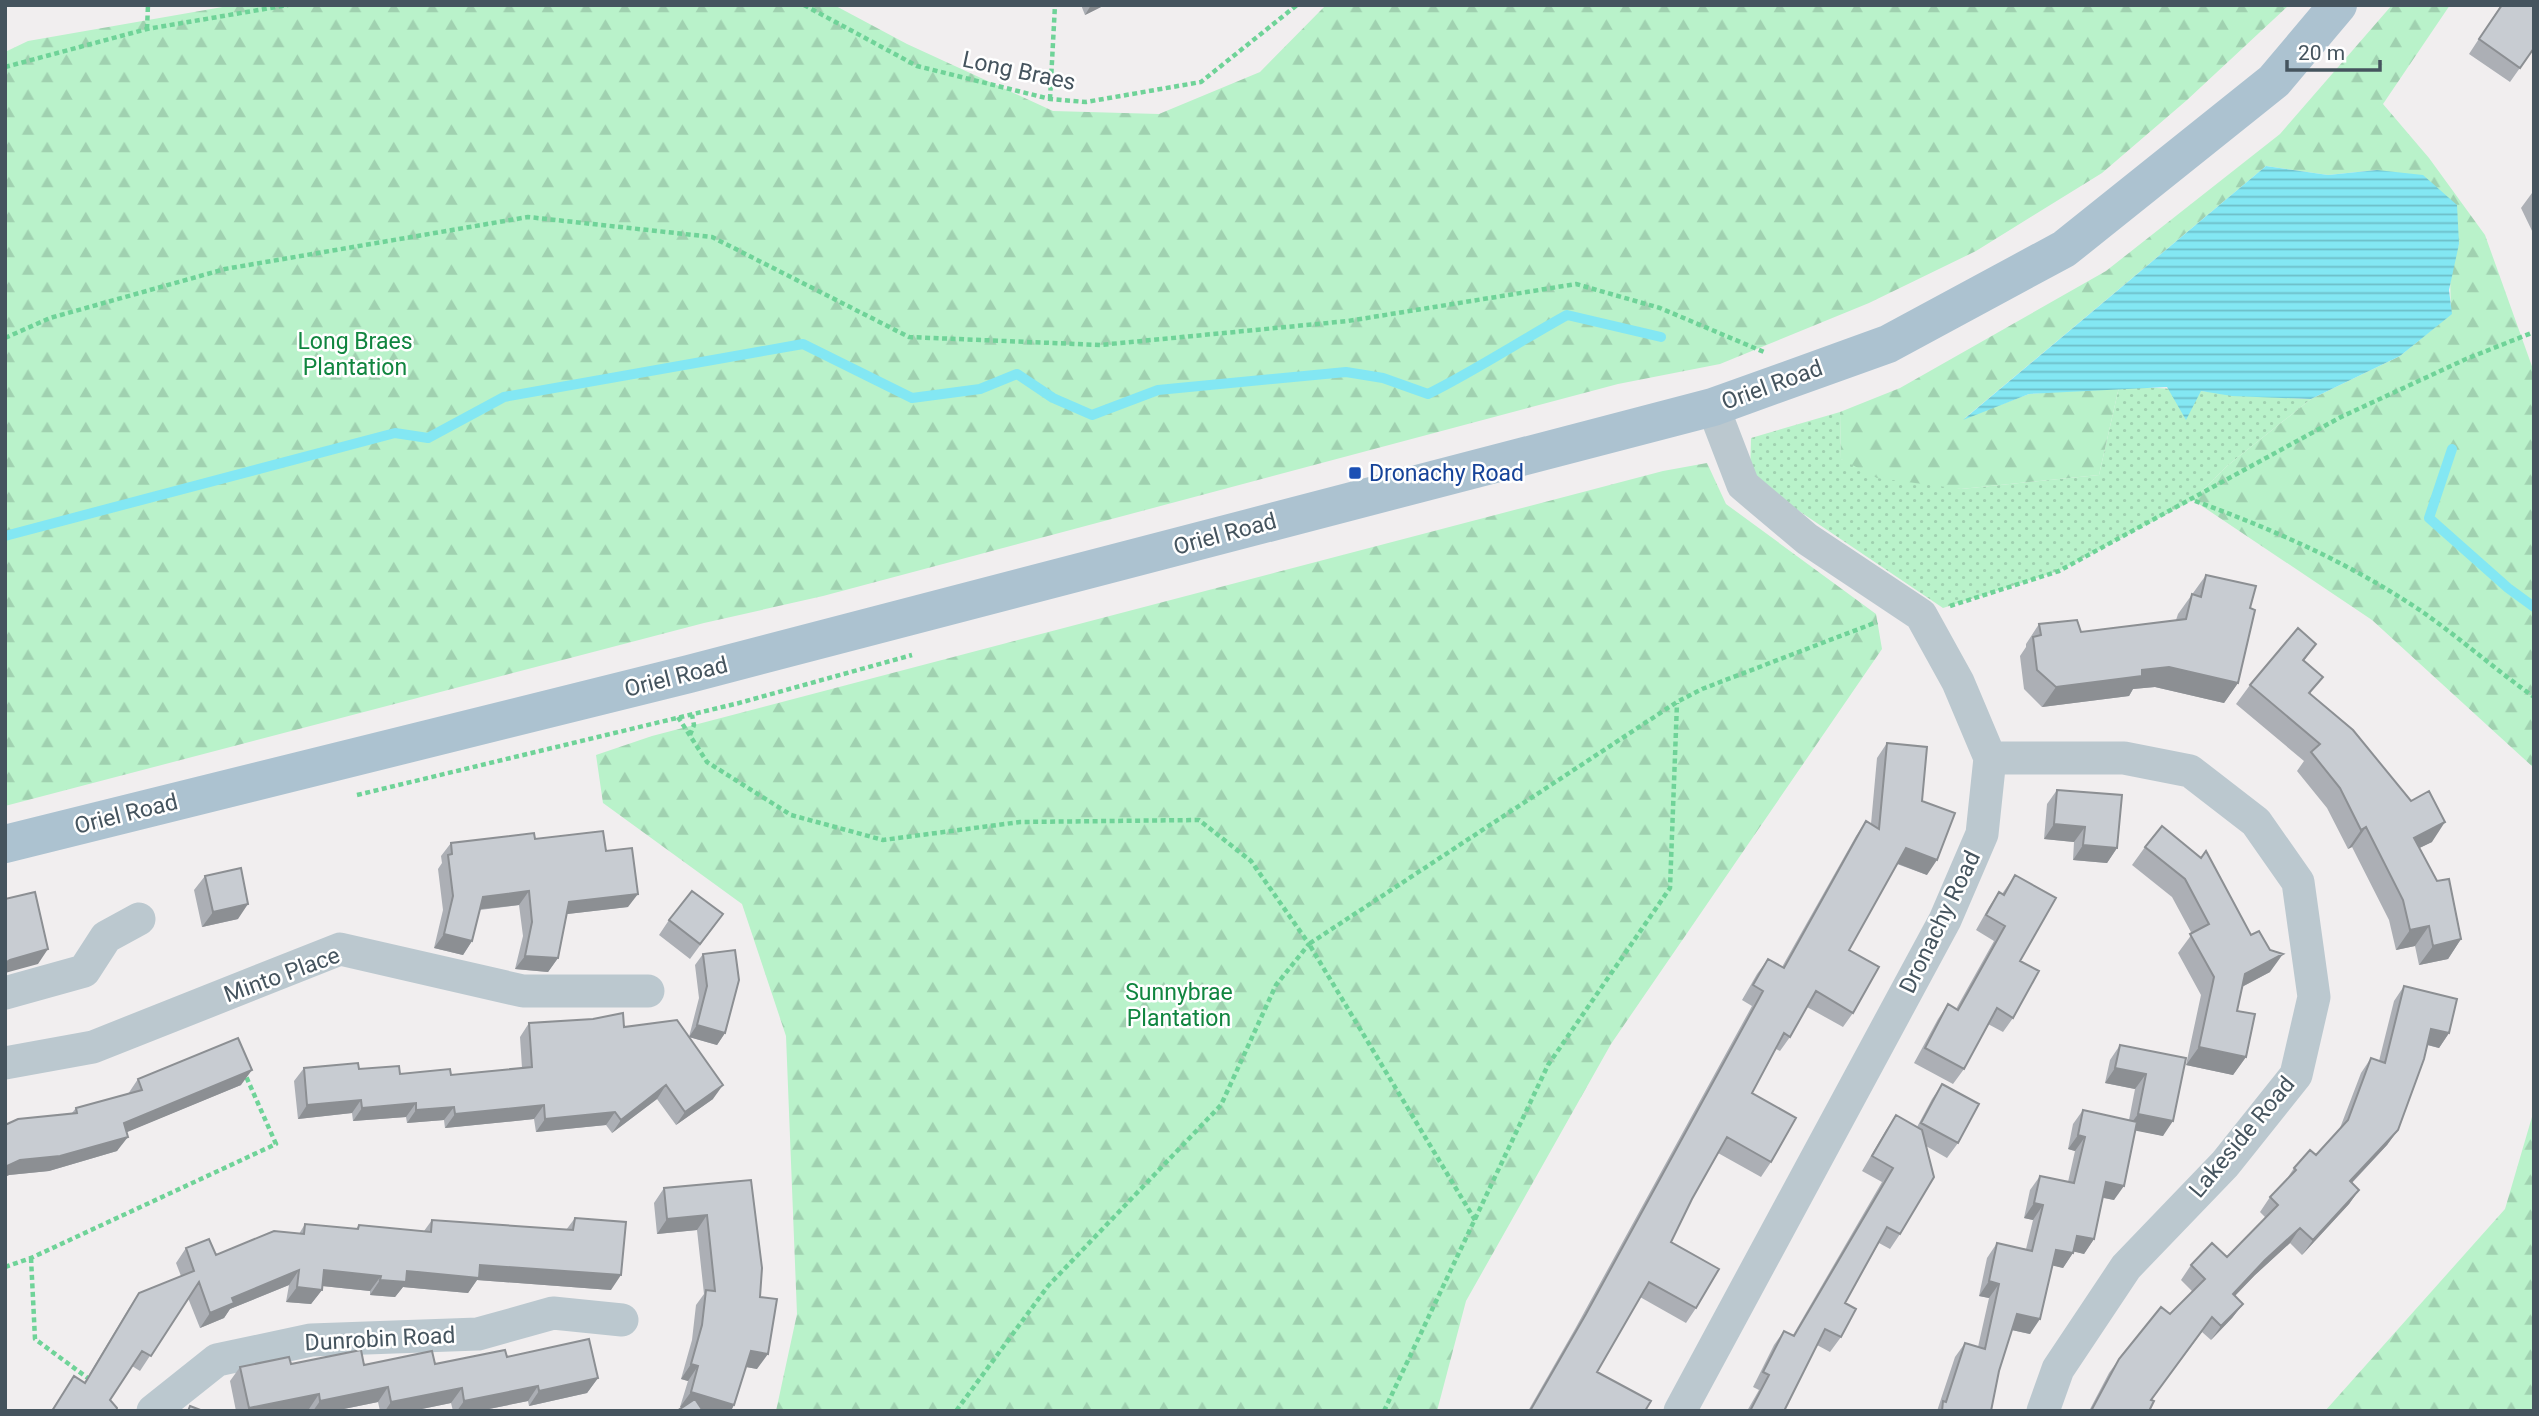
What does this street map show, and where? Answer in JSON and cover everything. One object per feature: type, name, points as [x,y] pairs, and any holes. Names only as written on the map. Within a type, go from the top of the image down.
[{"type":"main road","name":"Oriel Road","points":[[5,844],[666,680],[1713,407],[1811,372],[1888,344],[2064,249],[2274,81],[2338,5]]},
{"type":"street","name":"Dronachy Road","points":[[1681,1411],[1945,920],[1982,834],[1990,758],[1958,682],[1909,617],[1807,540],[1743,485],[1713,407]]},
{"type":"street","name":"Lakeside Road","points":[[1990,758],[2124,758],[2190,771],[2256,822],[2298,882],[2314,998],[2295,1075],[2225,1164],[2126,1267],[2059,1369],[2043,1411]]},
{"type":"street","points":[[5,993],[84,971],[106,937],[139,919]]},
{"type":"street","name":"Minto Place","points":[[5,1063],[93,1047],[340,949],[523,991],[648,991]]},
{"type":"street","name":"Dunrobin Road","points":[[153,1411],[217,1360],[311,1340],[478,1334],[553,1313],[622,1321]]},
{"type":"path","points":[[147,29],[148,5]]},
{"type":"path","points":[[5,67],[147,29],[288,5]]},
{"type":"path","name":"Long Braes","points":[[804,5],[917,66],[1050,99],[1086,103],[1201,82],[1297,5]]},
{"type":"path","points":[[1050,99],[1055,5]]},
{"type":"path","points":[[5,338],[50,318],[225,269],[528,217],[712,237],[909,337],[1100,345],[1348,321],[1577,284],[1660,308],[1811,372]]},
{"type":"path","points":[[956,1411],[1048,1286],[1221,1105],[1276,985],[1309,944],[1678,702],[1702,689],[1888,618],[1909,617],[2059,571],[2341,417],[2466,359],[2534,332]]},
{"type":"path","points":[[2193,500],[2296,540],[2347,566],[2424,613],[2534,697]]},
{"type":"path","points":[[666,680],[678,719],[707,762],[791,815],[883,840],[1020,822],[1199,820],[1251,861],[1309,944],[1475,1220]]},
{"type":"path","points":[[1384,1411],[1548,1065],[1670,888],[1678,702]]},
{"type":"path","points":[[690,736],[694,725],[692,715]]},
{"type":"path","points":[[5,1267],[31,1258],[276,1144],[244,1072]]},
{"type":"path","points":[[31,1258],[35,1339],[100,1387]]},
{"type":"green space","name":"Long Braes Plantation","points":[[234,5],[834,5],[907,44],[1053,111],[1159,114],[1260,72],[1326,5],[2289,5],[2187,100],[2102,173],[1976,251],[1869,303],[1720,364],[1618,384],[823,596],[704,623],[5,806],[5,52],[28,41]]},
{"type":"green space","points":[[2392,5],[2450,5],[2383,104],[2429,158],[2485,235],[2534,372],[2534,768],[2372,620],[2193,500],[2227,466],[2311,399],[2400,356],[2451,314],[2450,274],[2459,244],[2377,170],[2328,175],[2266,166],[1965,418],[2029,394],[2119,387],[2099,475],[1961,489],[1877,478],[1841,459],[1840,412],[1900,388],[2106,271],[2280,134]]},
{"type":"green space","points":[[2119,387],[2311,399],[2227,466],[2193,500],[2059,571],[1943,608],[1750,478],[1751,438],[1840,412],[1841,459],[1961,489],[2099,475]]},
{"type":"green space","name":"Sunnybrae Plantation","points":[[1707,463],[1726,504],[1876,614],[1882,649],[1611,1044],[1466,1301],[1437,1411],[776,1411],[797,1314],[786,1036],[742,904],[603,803],[596,755],[652,736],[1663,471]]},
{"type":"green space","points":[[2534,1110],[2534,1411],[2325,1411],[2505,1209]]},
{"type":"water","points":[[2266,166],[2328,175],[2377,170],[2423,175],[2457,205],[2459,244],[2449,290],[2452,314],[2400,356],[2311,399],[2232,396],[2201,391],[2186,420],[2167,387],[2029,394],[1963,420]]},
{"type":"building","points":[[2502,5],[2534,5],[2534,48],[2520,68],[2479,39]]},
{"type":"building","points":[[2206,575],[2256,586],[2250,608],[2255,610],[2238,683],[2169,667],[2142,670],[2142,676],[2056,687],[2037,670],[2033,637],[2041,635],[2039,624],[2077,620],[2081,632],[2186,619],[2192,594],[2201,597]]},
{"type":"building","points":[[2298,628],[2316,644],[2303,660],[2323,677],[2309,693],[2353,730],[2411,801],[2429,791],[2445,822],[2414,838],[2437,881],[2449,879],[2461,939],[2433,946],[2429,926],[2410,930],[2403,900],[2366,827],[2361,830],[2340,788],[2311,752],[2320,744],[2250,685]]},
{"type":"building","points":[[1887,743],[1927,747],[1922,801],[1955,813],[1937,860],[1906,848],[1849,950],[1879,967],[1853,1013],[1816,991],[1790,1037],[1784,1033],[1752,1093],[1796,1118],[1771,1162],[1727,1137],[1692,1199],[1671,1242],[1719,1269],[1696,1308],[1649,1282],[1597,1372],[1651,1401],[1645,1411],[1530,1411],[1763,991],[1753,985],[1768,959],[1784,968],[1866,821],[1879,829]]},
{"type":"building","points":[[2057,790],[2122,795],[2117,848],[2083,845],[2085,827],[2054,824]]},
{"type":"building","points":[[2162,826],[2201,858],[2206,851],[2251,935],[2259,931],[2270,950],[2283,954],[2245,974],[2237,1011],[2255,1014],[2246,1057],[2199,1047],[2214,977],[2190,934],[2209,924],[2185,879],[2145,847]]},
{"type":"building","points":[[603,831],[606,851],[632,848],[638,894],[569,902],[558,958],[525,956],[532,922],[529,891],[483,897],[472,941],[444,934],[453,896],[448,855],[452,854],[451,843],[534,833],[535,839]]},
{"type":"building","points":[[241,868],[248,904],[213,912],[205,876]]},
{"type":"building","points":[[2015,875],[2056,898],[2020,961],[2039,971],[2013,1018],[1997,1008],[1964,1069],[1925,1048],[1948,1004],[1958,1010],[2005,926],[1986,915],[1999,892],[2004,895]]},
{"type":"building","points":[[692,891],[723,914],[700,944],[669,920]]},
{"type":"building","points":[[35,892],[48,949],[5,963],[5,899]]},
{"type":"building","points":[[735,950],[739,980],[725,1033],[697,1025],[707,986],[703,954]]},
{"type":"building","points":[[2404,986],[2457,999],[2449,1033],[2431,1029],[2424,1059],[2398,1130],[2350,1181],[2359,1190],[2313,1240],[2300,1228],[2265,1260],[2233,1294],[2243,1304],[2221,1326],[2212,1317],[2151,1400],[2154,1401],[2149,1411],[2091,1411],[2119,1359],[2161,1307],[2170,1314],[2205,1279],[2191,1265],[2212,1243],[2227,1257],[2278,1205],[2270,1197],[2296,1170],[2294,1168],[2310,1150],[2316,1155],[2348,1120],[2371,1058],[2385,1063]]},
{"type":"building","points":[[623,1013],[624,1027],[677,1020],[723,1085],[685,1112],[666,1085],[621,1120],[615,1112],[545,1119],[544,1105],[455,1114],[454,1107],[416,1110],[416,1103],[362,1108],[361,1100],[307,1105],[304,1068],[358,1063],[359,1069],[399,1066],[400,1074],[450,1069],[451,1075],[532,1067],[529,1023],[593,1019]]},
{"type":"building","points":[[238,1038],[252,1070],[124,1123],[128,1137],[60,1156],[20,1160],[5,1167],[5,1125],[18,1119],[77,1113],[76,1108],[142,1090],[138,1079]]},
{"type":"building","points":[[2120,1045],[2186,1058],[2173,1121],[2138,1114],[2146,1074],[2115,1068]]},
{"type":"building","points":[[1942,1084],[1979,1104],[1958,1143],[1921,1123]]},
{"type":"building","points":[[2083,1110],[2137,1122],[2124,1186],[2106,1182],[2094,1239],[2077,1236],[2073,1253],[2056,1250],[2040,1319],[2017,1314],[1999,1371],[1991,1411],[1942,1411],[1943,1401],[1946,1402],[1965,1343],[1985,1349],[1999,1284],[1989,1281],[1997,1243],[2032,1251],[2043,1205],[2034,1203],[2040,1176],[2074,1183],[2085,1137],[2078,1135]]},
{"type":"building","points":[[1896,1115],[1922,1130],[1934,1177],[1900,1234],[1887,1227],[1845,1303],[1856,1309],[1841,1337],[1825,1329],[1785,1409],[1787,1411],[1750,1411],[1769,1375],[1763,1372],[1784,1331],[1794,1336],[1893,1168],[1872,1156]]},
{"type":"building","points":[[751,1180],[762,1268],[760,1297],[777,1299],[768,1354],[751,1351],[734,1405],[691,1392],[698,1366],[691,1364],[702,1325],[706,1290],[715,1291],[707,1215],[667,1219],[664,1188]]},
{"type":"building","points":[[575,1218],[626,1222],[621,1275],[480,1265],[479,1278],[407,1271],[406,1282],[380,1280],[381,1276],[324,1270],[322,1290],[297,1287],[299,1270],[232,1298],[234,1303],[210,1313],[199,1282],[151,1356],[142,1351],[110,1400],[117,1408],[116,1411],[52,1411],[74,1376],[85,1383],[139,1293],[194,1271],[186,1248],[209,1239],[216,1255],[274,1231],[304,1234],[305,1224],[358,1229],[359,1225],[431,1232],[432,1220],[573,1230]]},
{"type":"building","points":[[589,1339],[598,1378],[539,1391],[538,1386],[464,1401],[462,1388],[391,1402],[388,1387],[320,1401],[319,1394],[249,1408],[240,1367],[289,1357],[291,1364],[361,1350],[364,1365],[432,1351],[435,1364],[505,1350],[507,1357]]},
{"type":"building","points":[[695,1399],[703,1411],[677,1411]]},
{"type":"building","points":[[190,1406],[203,1411],[188,1411]]},
{"type":"waterway","points":[[5,536],[395,433],[428,438],[504,397],[803,344],[912,398],[980,389],[1017,374],[1053,398],[1092,415],[1158,390],[1346,372],[1383,378],[1428,394],[1567,315],[1661,337]]},
{"type":"waterway","points":[[2452,449],[2429,518],[2508,588],[2534,607]]},
{"type":"place","name":"Dronachy Road","points":[[1355,473]]}]
